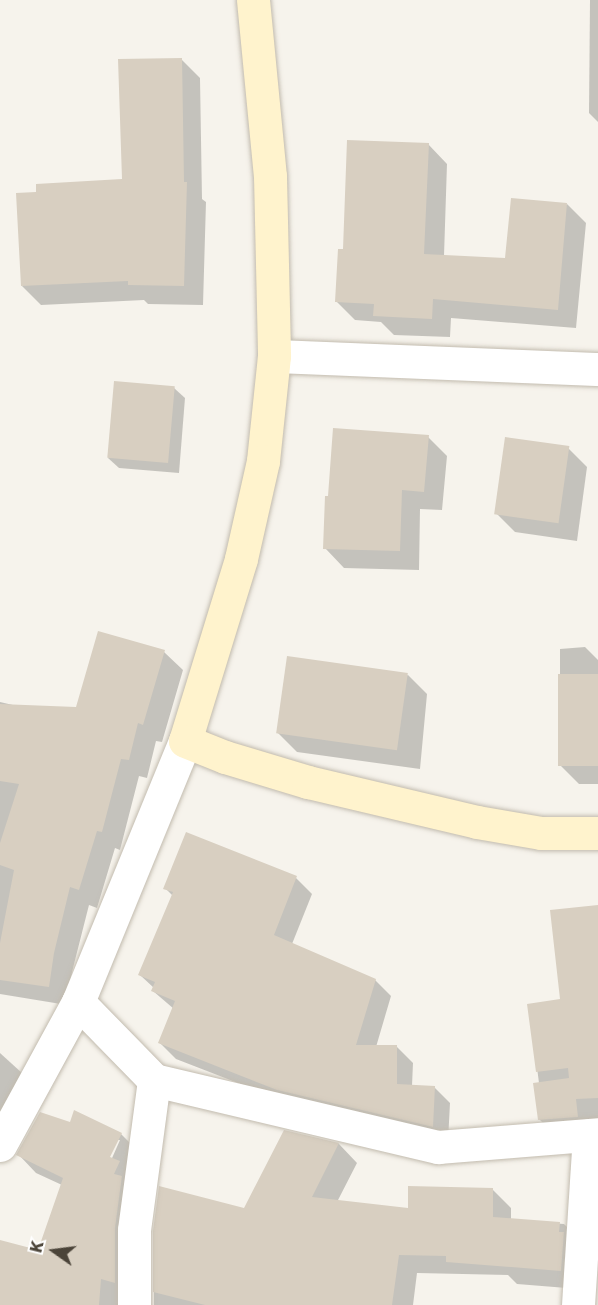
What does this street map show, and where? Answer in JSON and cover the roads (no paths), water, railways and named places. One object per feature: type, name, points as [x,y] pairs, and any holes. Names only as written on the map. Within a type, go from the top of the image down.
[{"type":"street","points":[[0,1146],[78,1002],[185,741],[241,560],[263,461],[274,356],[270,176],[253,0]]},
{"type":"street","points":[[274,356],[598,369]]},
{"type":"street","points":[[185,741],[225,757],[308,783],[477,822],[541,833],[598,833]]},
{"type":"street","points":[[78,1002],[154,1080],[438,1147],[593,1135],[578,1305]]},
{"type":"street","points":[[134,1305],[134,1230],[154,1080]]}]
